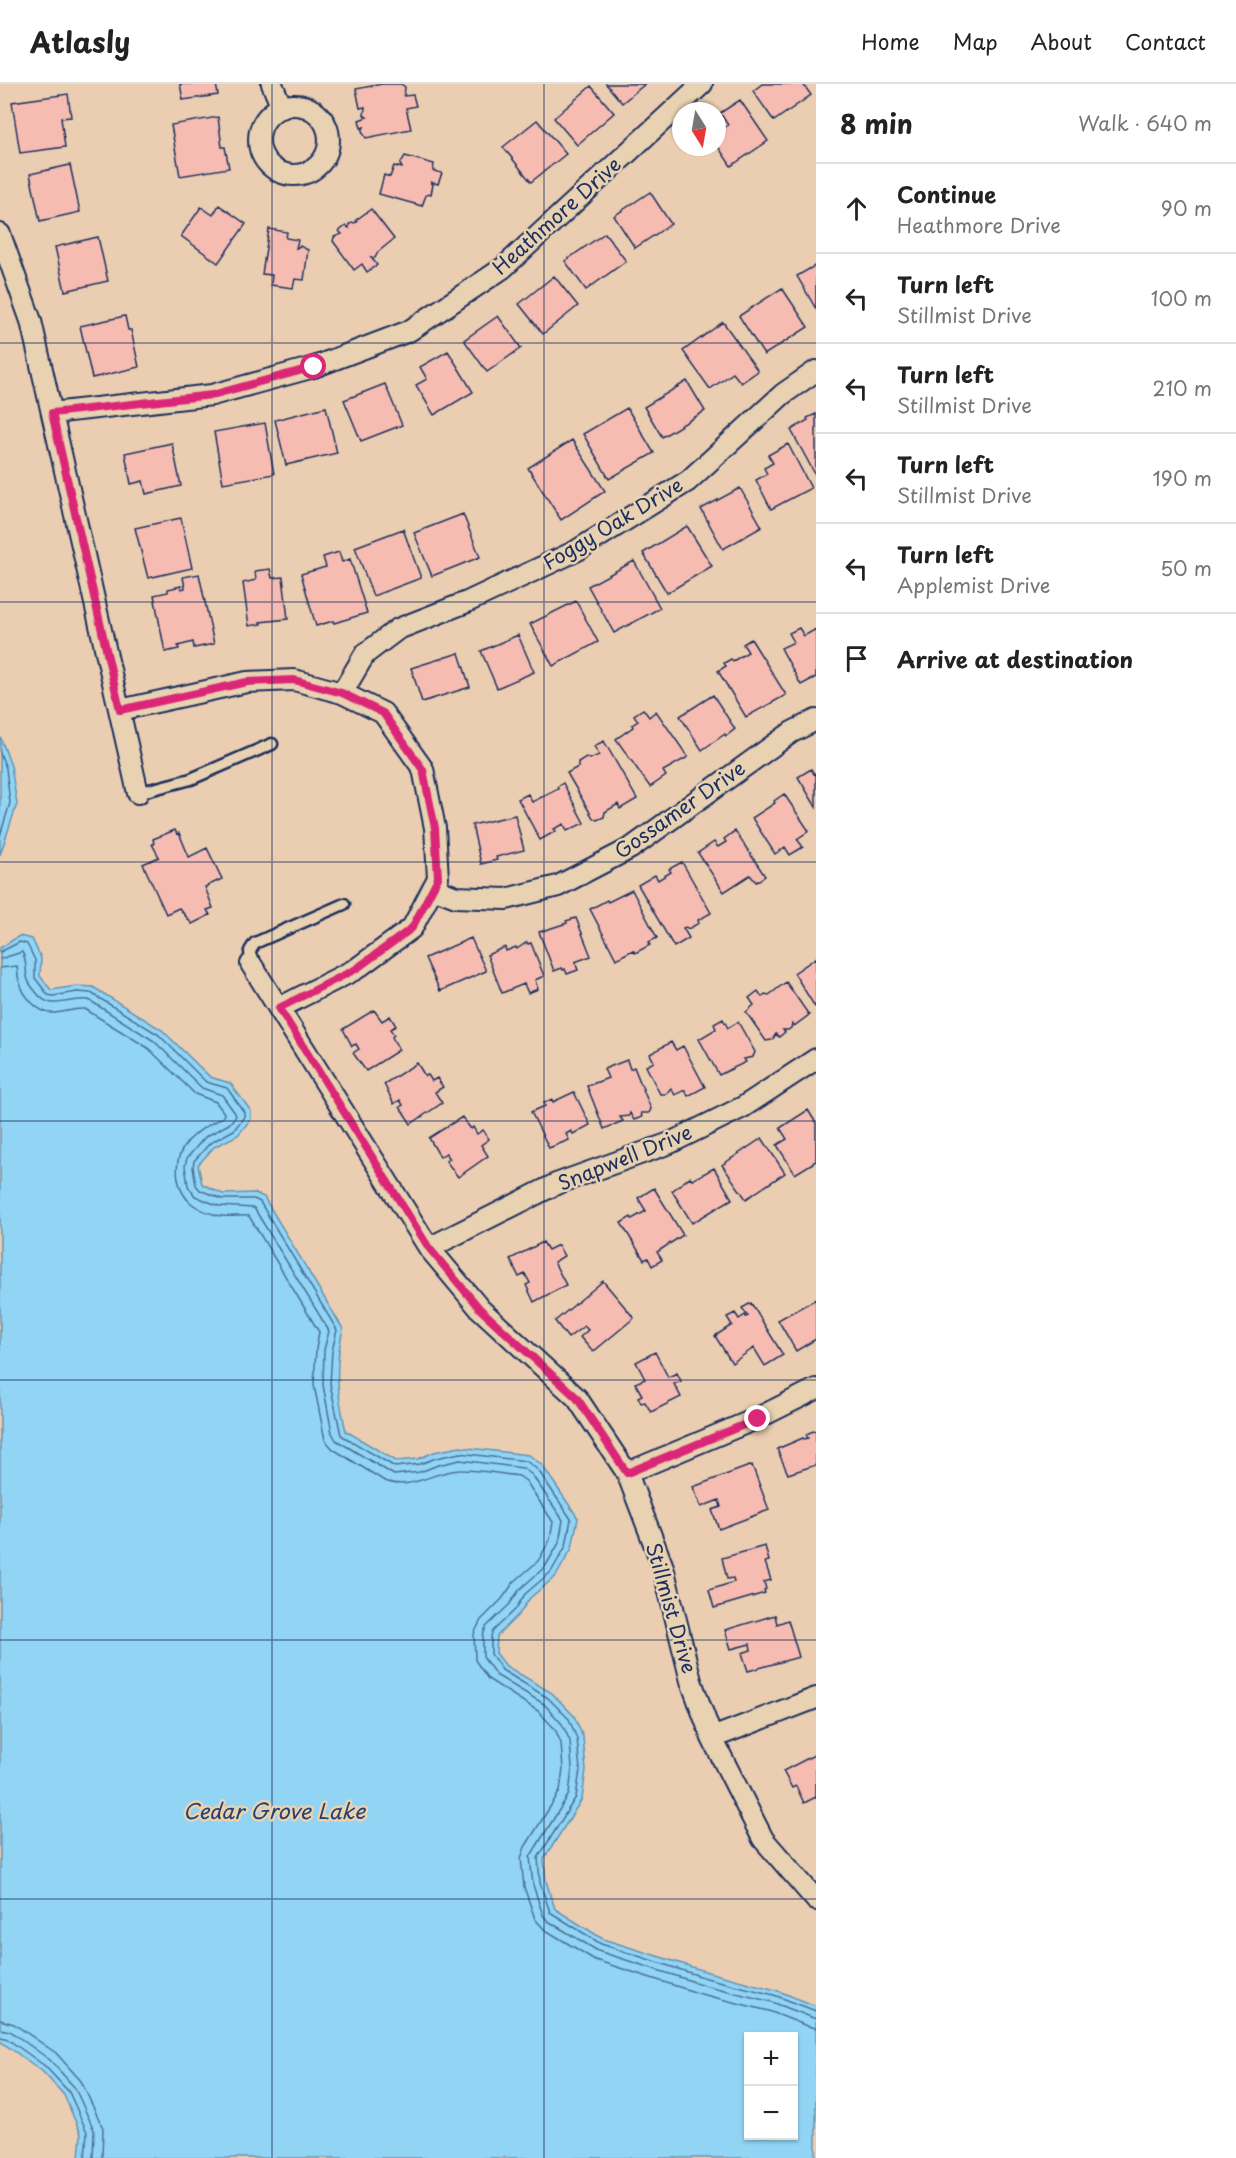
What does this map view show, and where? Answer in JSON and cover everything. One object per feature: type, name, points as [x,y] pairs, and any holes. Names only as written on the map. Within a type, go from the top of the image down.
[{"type":"street","points":[[272,84],[282,108]]},
{"type":"street","name":"Heathmore Drive","points":[[52,413],[212,395],[314,367],[409,331],[503,268],[702,84]]},
{"type":"street","points":[[0,234],[31,321],[138,793]]},
{"type":"street","name":"Foggy Oak Drive","points":[[342,693],[365,654],[398,629],[467,602],[576,550],[688,481],[783,394],[816,371]]},
{"type":"street","points":[[120,710],[247,682],[294,680],[342,693],[383,713],[423,770],[435,828],[438,878],[412,928],[356,969],[279,1008]]},
{"type":"street","name":"Gossamer Drive","points":[[433,888],[456,897],[506,899],[558,886],[631,848],[792,732],[816,720]]},
{"type":"street","name":"Stillmist Drive","points":[[251,964],[429,1248],[480,1309],[577,1398],[627,1473],[663,1567],[691,1681],[712,1738],[763,1839],[816,1900]]},
{"type":"street","name":"Snapwell Drive","points":[[429,1248],[556,1184],[670,1143],[742,1107],[816,1059]]},
{"type":"street","points":[[627,1473],[758,1419],[816,1389]]},
{"type":"street","points":[[712,1738],[816,1698]]},
{"type":"lane","points":[[138,793],[191,779],[272,744]]},
{"type":"lane","points":[[251,964],[250,951],[255,943],[344,904]]},
{"type":"water","points":[[0,736],[11,766],[17,804],[0,855]]},
{"type":"water","name":"Cedar Grove Lake","points":[[19,936],[32,939],[41,958],[40,976],[51,990],[77,986],[93,987],[162,1030],[210,1077],[230,1083],[251,1111],[251,1119],[238,1135],[214,1147],[198,1165],[202,1184],[223,1194],[255,1193],[264,1197],[343,1329],[338,1356],[338,1380],[346,1431],[396,1461],[418,1459],[434,1452],[460,1447],[529,1455],[542,1465],[578,1518],[572,1548],[556,1576],[530,1598],[519,1614],[497,1636],[496,1653],[506,1666],[552,1693],[574,1716],[583,1737],[586,1770],[582,1799],[544,1859],[546,1881],[555,1909],[603,1939],[708,1972],[776,1990],[816,2006],[816,2158],[79,2158],[81,2134],[64,2095],[42,2071],[0,2041],[0,948]]},
{"type":"building","points":[[180,84],[216,84],[218,95],[183,100]]},
{"type":"building","points":[[382,84],[401,84],[405,87],[404,96],[413,95],[416,106],[406,108],[411,129],[366,138],[362,131],[364,127],[361,128],[359,120],[367,117],[364,115],[365,107],[360,108],[356,89]]},
{"type":"building","points":[[606,84],[645,84],[622,103]]},
{"type":"building","points":[[762,84],[803,84],[811,95],[774,121],[753,91]]},
{"type":"building","points":[[591,86],[614,113],[577,145],[554,118]]},
{"type":"building","points":[[68,94],[71,117],[61,118],[65,147],[20,153],[12,102]]},
{"type":"building","points":[[740,100],[768,141],[731,166],[724,156],[726,126],[728,125],[726,109]]},
{"type":"building","points":[[218,117],[222,147],[225,147],[229,168],[180,176],[171,125]]},
{"type":"building","points":[[537,120],[566,154],[531,182],[503,147]]},
{"type":"building","points":[[405,156],[434,164],[433,171],[442,173],[438,184],[431,182],[433,185],[431,194],[426,195],[422,206],[379,194],[384,175],[390,177],[394,166],[402,168],[400,164]]},
{"type":"building","points":[[70,165],[80,212],[40,221],[30,174]]},
{"type":"building","points":[[650,192],[671,224],[635,248],[614,216]]},
{"type":"building","points":[[219,205],[246,224],[218,263],[181,236],[201,207],[213,215]]},
{"type":"building","points":[[371,209],[394,239],[378,252],[375,258],[371,257],[377,265],[367,272],[362,264],[354,270],[333,241],[334,237],[342,234],[339,231],[346,226],[349,228],[349,224],[357,222],[356,220]]},
{"type":"building","points":[[269,229],[287,232],[286,238],[298,240],[296,248],[300,246],[308,250],[304,280],[295,279],[293,288],[271,285],[272,275],[262,274]]},
{"type":"building","points":[[605,233],[626,261],[586,290],[565,261]]},
{"type":"building","points":[[98,237],[108,281],[65,291],[55,247]]},
{"type":"building","points":[[816,265],[816,309],[797,276]]},
{"type":"building","points":[[554,276],[578,306],[543,334],[519,304]]},
{"type":"building","points":[[782,288],[808,327],[764,355],[739,316]]},
{"type":"building","points":[[125,316],[128,330],[131,330],[139,367],[92,378],[80,326]]},
{"type":"building","points":[[498,316],[521,348],[487,372],[464,340]]},
{"type":"building","points":[[723,322],[758,371],[741,383],[733,373],[710,389],[683,351]]},
{"type":"building","points":[[448,351],[473,392],[434,415],[416,385],[427,379],[420,367]]},
{"type":"building","points":[[687,381],[705,411],[662,437],[644,407]]},
{"type":"building","points":[[385,384],[402,425],[361,441],[344,400]]},
{"type":"building","points":[[326,407],[337,453],[286,465],[275,420]]},
{"type":"building","points":[[627,408],[654,453],[609,479],[583,434]]},
{"type":"building","points":[[816,414],[816,476],[791,430]]},
{"type":"building","points":[[265,423],[274,474],[223,483],[214,432]]},
{"type":"building","points":[[572,440],[605,491],[561,520],[528,468]]},
{"type":"building","points":[[172,443],[181,486],[146,494],[143,481],[131,484],[125,453]]},
{"type":"building","points":[[788,444],[811,488],[771,509],[756,480],[767,474],[764,468],[773,463],[768,455]]},
{"type":"building","points":[[740,488],[762,527],[723,549],[701,509]]},
{"type":"building","points":[[463,514],[480,557],[432,576],[414,533]]},
{"type":"building","points":[[181,518],[192,568],[148,578],[135,528]]},
{"type":"building","points":[[687,526],[712,566],[667,593],[643,553]]},
{"type":"building","points":[[403,529],[421,578],[373,596],[355,547]]},
{"type":"building","points":[[339,552],[342,562],[350,559],[367,613],[316,626],[301,574],[326,567],[323,557]]},
{"type":"building","points":[[634,561],[660,608],[614,633],[588,586]]},
{"type":"building","points":[[270,569],[272,578],[283,577],[288,619],[260,622],[261,624],[249,626],[243,583],[256,580],[255,571]]},
{"type":"building","points":[[199,574],[214,644],[194,648],[193,642],[178,646],[179,649],[165,652],[154,595],[181,586],[181,589],[185,588],[183,577]]},
{"type":"building","points":[[576,601],[598,642],[553,666],[530,624]]},
{"type":"building","points":[[799,628],[804,636],[816,629],[816,677],[801,685],[781,648],[794,642],[789,633]]},
{"type":"building","points":[[518,635],[534,672],[497,688],[481,651]]},
{"type":"building","points":[[751,639],[786,695],[746,717],[718,671],[726,666],[724,663],[731,659],[733,661],[748,652],[743,644]]},
{"type":"building","points":[[459,653],[470,687],[422,702],[411,668]]},
{"type":"building","points":[[713,695],[735,729],[702,750],[680,716]]},
{"type":"building","points":[[643,709],[649,717],[656,711],[688,757],[663,771],[666,776],[650,787],[616,739],[633,727],[632,725],[638,721],[634,715]]},
{"type":"building","points":[[604,741],[637,799],[620,809],[618,804],[605,812],[604,817],[597,820],[593,818],[567,773],[578,767],[578,762],[586,757],[590,759],[599,755],[594,746]]},
{"type":"building","points":[[811,769],[814,774],[816,773],[816,807],[798,777]]},
{"type":"building","points":[[563,783],[584,823],[567,831],[564,824],[540,840],[518,799],[528,794],[532,802],[558,789],[557,787]]},
{"type":"building","points":[[784,794],[809,831],[797,839],[803,847],[790,855],[785,847],[775,854],[752,818]]},
{"type":"building","points":[[515,815],[524,850],[496,857],[497,860],[481,864],[472,825]]},
{"type":"building","points":[[175,830],[177,834],[179,833],[189,857],[207,848],[222,879],[205,887],[213,908],[207,910],[210,915],[192,924],[179,908],[166,914],[143,864],[159,857],[152,844],[154,844],[153,839]]},
{"type":"building","points":[[735,831],[765,876],[756,882],[750,875],[724,892],[698,853],[714,842],[718,847],[726,842],[724,839]]},
{"type":"building","points":[[682,862],[711,913],[688,929],[683,928],[689,938],[674,947],[638,885],[655,875],[658,880],[671,872],[669,869]]},
{"type":"building","points":[[632,890],[657,938],[649,942],[650,945],[635,953],[633,950],[616,959],[590,909]]},
{"type":"building","points":[[576,918],[591,956],[575,962],[578,970],[567,974],[562,968],[554,971],[539,932]]},
{"type":"building","points":[[471,938],[486,971],[440,991],[425,958]]},
{"type":"building","points":[[527,942],[531,943],[544,976],[535,980],[538,989],[528,993],[524,984],[502,993],[487,955],[505,947],[506,951],[516,947],[517,949]]},
{"type":"building","points":[[816,958],[816,1007],[815,1007],[794,973]]},
{"type":"building","points":[[786,982],[809,1015],[794,1026],[792,1024],[788,1030],[783,1030],[785,1032],[779,1037],[776,1034],[772,1040],[766,1041],[746,1012],[754,1005],[749,998],[758,991],[762,997],[765,994],[769,995]]},
{"type":"building","points":[[374,1010],[382,1021],[390,1016],[396,1026],[390,1029],[394,1035],[392,1037],[399,1050],[366,1071],[353,1053],[359,1049],[356,1044],[352,1046],[343,1029]]},
{"type":"building","points":[[723,1019],[728,1028],[738,1022],[755,1052],[753,1057],[744,1059],[746,1062],[719,1075],[699,1039],[716,1029],[714,1024]]},
{"type":"building","points":[[671,1042],[676,1050],[683,1046],[705,1087],[688,1096],[685,1090],[675,1095],[671,1088],[666,1094],[660,1094],[646,1066],[654,1062],[650,1054]]},
{"type":"building","points":[[627,1060],[630,1069],[634,1067],[651,1109],[649,1113],[641,1113],[642,1117],[634,1120],[630,1113],[629,1116],[620,1117],[623,1121],[604,1129],[587,1086],[608,1078],[604,1069]]},
{"type":"building","points":[[417,1063],[425,1076],[428,1075],[432,1081],[437,1078],[443,1087],[435,1092],[442,1103],[411,1124],[400,1107],[403,1105],[400,1100],[394,1104],[384,1084]]},
{"type":"building","points":[[574,1092],[590,1125],[573,1134],[571,1131],[566,1134],[569,1140],[549,1148],[531,1112],[545,1106],[544,1103],[552,1099],[553,1102]]},
{"type":"building","points":[[808,1110],[816,1123],[816,1161],[795,1174],[777,1145],[787,1139],[780,1128]]},
{"type":"building","points":[[462,1117],[477,1134],[483,1130],[489,1139],[481,1145],[488,1156],[458,1177],[446,1161],[450,1159],[446,1153],[440,1157],[429,1138]]},
{"type":"building","points":[[762,1138],[785,1173],[746,1199],[722,1165]]},
{"type":"building","points":[[714,1168],[732,1199],[692,1223],[672,1191],[690,1177],[692,1180]]},
{"type":"building","points":[[654,1188],[683,1235],[657,1252],[662,1260],[652,1266],[648,1258],[644,1260],[621,1223],[646,1211],[638,1198]]},
{"type":"building","points":[[543,1242],[548,1250],[558,1245],[564,1256],[554,1262],[566,1285],[534,1302],[526,1285],[530,1283],[525,1274],[519,1277],[510,1259]]},
{"type":"building","points":[[603,1281],[634,1318],[593,1352],[580,1337],[588,1330],[584,1326],[568,1338],[555,1321]]},
{"type":"building","points":[[816,1299],[816,1339],[796,1351],[778,1320]]},
{"type":"building","points":[[751,1303],[783,1355],[765,1366],[754,1348],[732,1363],[715,1336],[732,1325],[727,1317],[735,1313],[739,1319],[745,1315],[748,1316],[742,1308]]},
{"type":"building","points":[[655,1352],[668,1377],[677,1373],[681,1381],[674,1384],[681,1397],[651,1412],[645,1402],[641,1403],[638,1397],[642,1395],[635,1383],[645,1379],[636,1362]]},
{"type":"building","points":[[816,1430],[816,1465],[788,1474],[777,1449],[808,1438],[806,1434]]},
{"type":"building","points":[[752,1465],[769,1510],[719,1529],[712,1510],[721,1507],[719,1500],[701,1507],[693,1487]]},
{"type":"building","points":[[765,1546],[769,1561],[765,1562],[771,1580],[764,1582],[765,1593],[714,1608],[709,1590],[734,1582],[733,1578],[727,1579],[722,1558]]},
{"type":"building","points":[[775,1615],[777,1624],[788,1620],[799,1657],[748,1671],[742,1653],[751,1650],[750,1644],[731,1649],[725,1630]]},
{"type":"building","points":[[816,1754],[816,1797],[804,1803],[796,1786],[792,1788],[783,1771]]},
{"type":"route","points":[[314,367],[212,395],[52,413],[120,710],[247,682],[294,680],[342,693],[383,713],[423,770],[435,828],[438,878],[412,928],[356,969],[279,1008],[429,1248],[480,1309],[577,1398],[627,1473],[758,1419]]}]
